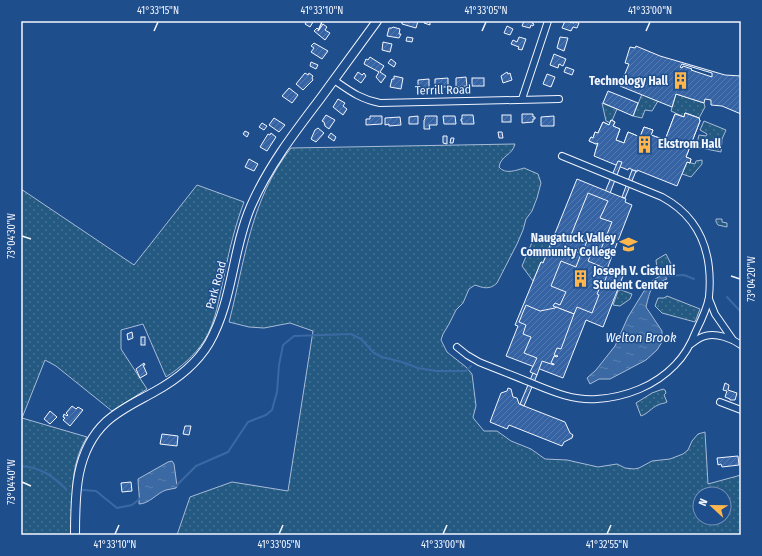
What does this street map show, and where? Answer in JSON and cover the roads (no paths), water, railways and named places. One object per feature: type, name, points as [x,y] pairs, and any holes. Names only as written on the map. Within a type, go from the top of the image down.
[{"type":"main road","name":"Park Road","points":[[75,535],[77,481],[89,443],[106,422],[116,414],[167,384],[184,372],[194,363],[206,348],[226,302],[236,253],[257,192],[289,140],[377,21]]},
{"type":"street","points":[[522,99],[548,21]]},
{"type":"street","name":"Terrill Road","points":[[334,80],[355,95],[367,100],[380,102],[559,99]]},
{"type":"street","points":[[457,347],[479,362],[556,393],[576,398],[595,399],[614,398],[632,393],[650,384],[676,364],[691,344],[702,319],[708,298],[709,269],[706,249],[695,226],[677,205],[656,194],[562,156]]},
{"type":"street","points":[[708,298],[715,314],[733,340]]},
{"type":"street","points":[[691,344],[705,336],[719,335],[733,340],[741,345]]},
{"type":"street","points":[[720,402],[741,410]]},
{"type":"water","name":"Welton Brook","points":[[663,274],[667,279],[654,286],[646,307],[662,331],[662,342],[657,350],[646,360],[610,379],[599,379],[590,384],[587,378],[596,370],[615,346],[628,317],[649,283]]},
{"type":"water","points":[[172,461],[174,464],[176,488],[159,493],[143,504],[139,504],[138,479]]},
{"type":"waterway","name":"Welton Brook","points":[[665,276],[684,275],[694,279]]},
{"type":"waterway","name":"Welton Brook","points":[[727,297],[741,312]]},
{"type":"waterway","name":"Welton Brook","points":[[176,486],[196,466],[228,452],[248,422],[266,415],[272,410],[277,392],[279,365],[283,345],[294,336],[351,334],[361,339],[374,353],[382,357],[418,368],[436,371],[466,371],[471,366]]},
{"type":"waterway","name":"Welton Brook","points":[[21,466],[34,468],[46,473],[66,489]]},
{"type":"waterway","name":"Welton Brook","points":[[83,490],[96,491],[117,508],[132,505],[141,498]]},
{"type":"place","name":"Technology Hall","points":[[681,81]]},
{"type":"place","name":"Ekstrom Hall","points":[[645,144]]},
{"type":"place","name":"Naugatuck Valley Community College","points":[[629,245]]},
{"type":"place","name":"Joseph V. Cistulli Student Center","points":[[580,278]]}]
